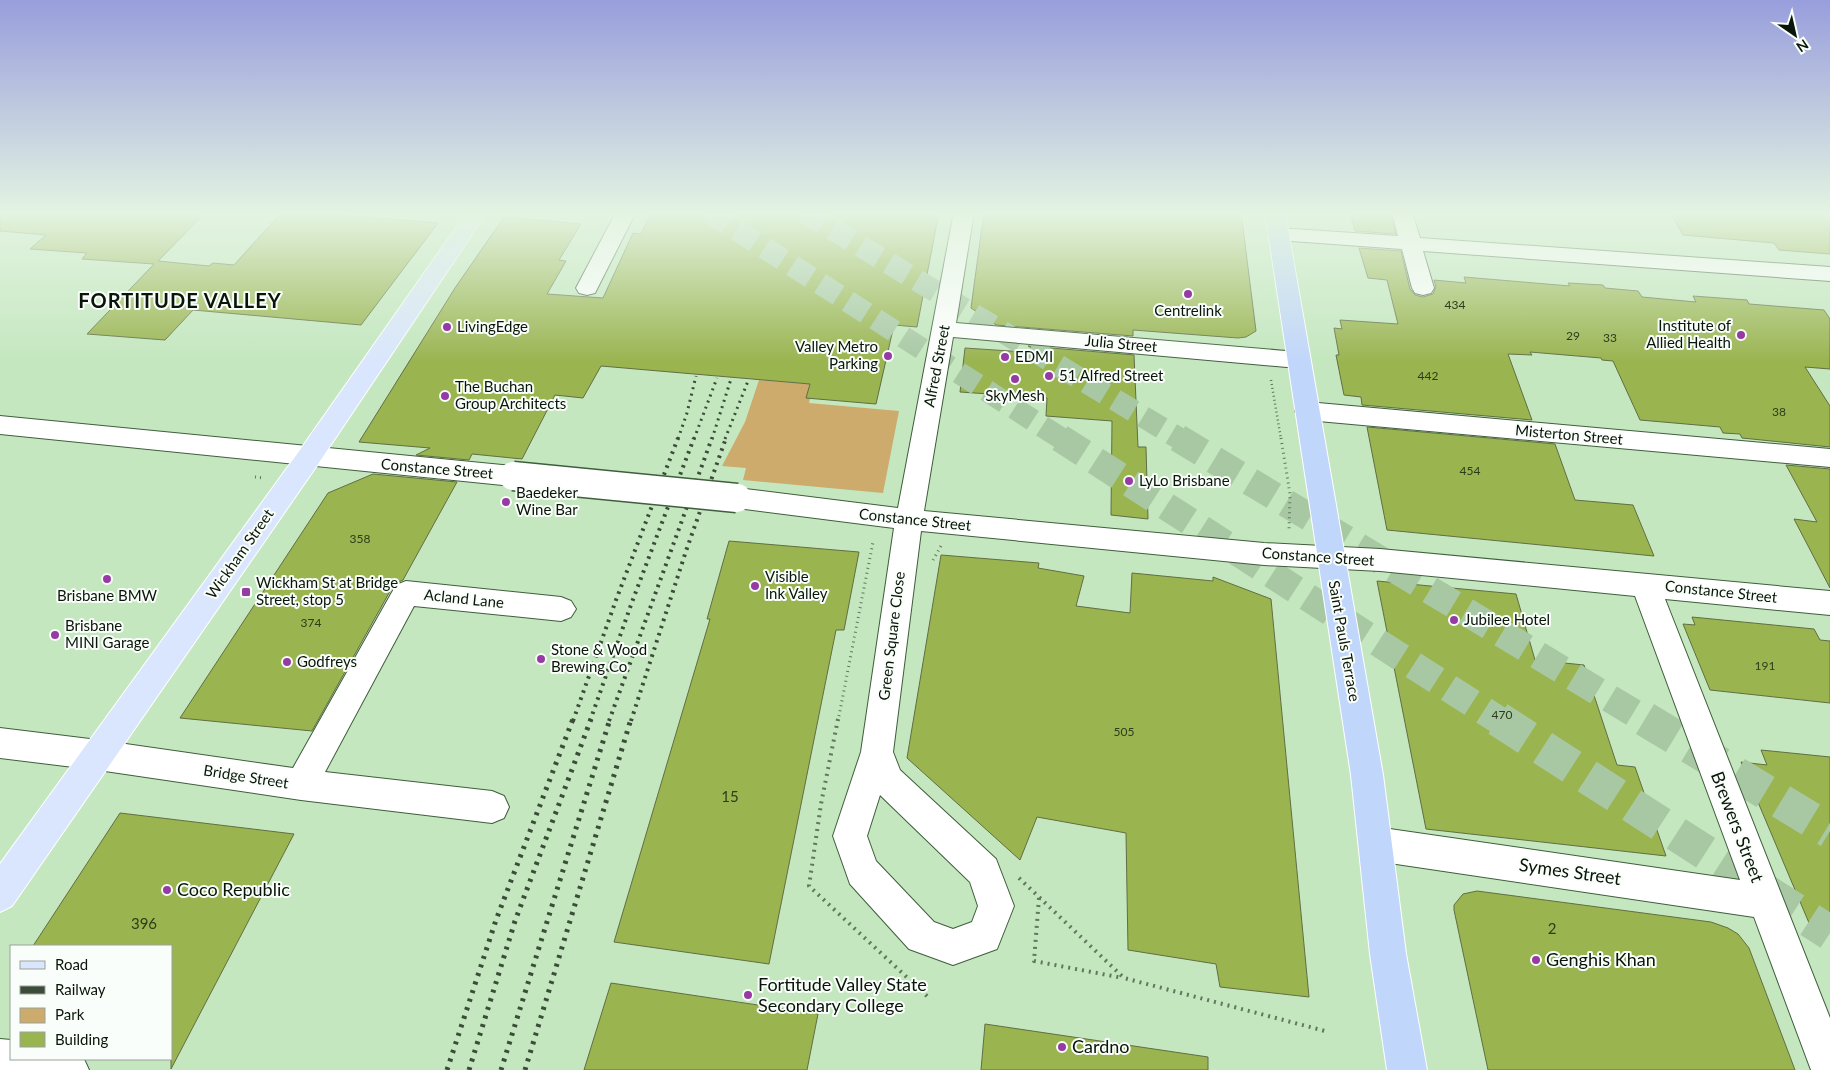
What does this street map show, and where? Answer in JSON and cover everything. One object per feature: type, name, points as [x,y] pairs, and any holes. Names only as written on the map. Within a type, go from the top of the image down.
[{"type":"highway","name":"Saint Pauls Terrace","points":[[1283,262],[1367,775],[1388,954],[1406,1070]]},
{"type":"main road","name":"Wickham Street","points":[[0,894],[309,457],[443,262]]},
{"type":"street","points":[[587,288],[600,262]]},
{"type":"street","name":"Alfred Street","points":[[910,520],[955,262]]},
{"type":"street","points":[[1416,262],[1423,288]]},
{"type":"street","points":[[1667,262],[1830,274]]},
{"type":"street","name":"Julia Street","points":[[944,329],[1298,360]]},
{"type":"street","name":"Misterton Street","points":[[1307,411],[1830,458]]},
{"type":"street","name":"Constance Street","points":[[0,425],[737,498],[910,520],[1264,554],[1330,557],[1830,603]]},
{"type":"street","name":"Green Square Close","points":[[877,752],[888,780],[984,871],[996,906],[984,936],[953,947],[922,936],[862,872],[850,836],[877,752],[902,560],[910,520]]},
{"type":"street","name":"Brewers Street","points":[[1645,585],[1830,1068]]},
{"type":"street","name":"Acland Lane","points":[[301,785],[406,593],[561,609]]},
{"type":"street","name":"Bridge Street","points":[[0,743],[98,755],[301,785],[492,807]]},
{"type":"street","name":"Symes Street","points":[[1376,844],[1765,901]]},
{"type":"street","points":[[12,1060],[69,1070]]},
{"type":"path","points":[[1271,379],[1290,494],[1289,534]]},
{"type":"path","points":[[932,569],[934,560],[942,546]]},
{"type":"path","points":[[1015,873],[1124,978]]},
{"type":"path","points":[[1039,897],[1034,960],[1124,978],[1329,1032]]},
{"type":"green space","points":[[759,380],[810,384],[807,398],[810,398],[809,403],[899,411],[883,493],[743,480],[746,468],[722,466],[745,422]]},
{"type":"building","points":[[124,262],[168,262],[209,266],[213,263],[234,265],[237,262],[409,262],[361,325],[193,310],[165,340],[87,334],[154,264]]},
{"type":"building","points":[[473,262],[565,262],[547,294],[603,298],[620,262],[929,262],[917,327],[894,325],[876,404],[806,398],[810,384],[601,366],[583,398],[555,395],[522,459],[472,454],[469,460],[416,455],[430,448],[359,442]]},
{"type":"building","points":[[977,262],[1247,262],[1256,331],[1246,337],[1238,338],[1133,330],[1133,336],[996,325],[971,308]]},
{"type":"building","points":[[1363,262],[1404,262],[1410,289],[1415,295],[1423,297],[1433,294],[1436,287],[1434,280],[1466,283],[1464,277],[1570,286],[1568,283],[1603,285],[1605,288],[1638,291],[1642,297],[1696,302],[1693,296],[1747,300],[1749,304],[1824,310],[1830,319],[1830,369],[1805,367],[1830,406],[1830,447],[1742,438],[1740,434],[1723,433],[1720,427],[1640,420],[1613,361],[1602,360],[1601,358],[1530,352],[1532,355],[1508,354],[1532,420],[1362,405],[1361,397],[1344,395],[1336,355],[1339,355],[1334,328],[1342,329],[1340,320],[1398,324],[1387,280],[1368,278]]},
{"type":"building","name":"51 Alfred Street","points":[[1028,346],[1134,355],[1138,447],[1146,447],[1148,519],[1111,515],[1112,421],[1046,416],[1047,398],[960,392],[965,348],[1040,353]]},
{"type":"building","points":[[1367,427],[1555,444],[1575,500],[1633,505],[1654,556],[1387,530]]},
{"type":"building","points":[[1786,465],[1830,469],[1830,588],[1794,519],[1817,522]]},
{"type":"building","points":[[373,474],[457,482],[403,580],[394,584],[312,731],[180,718],[328,493]]},
{"type":"building","points":[[729,541],[859,552],[844,630],[836,630],[769,964],[614,942],[710,619],[707,619]]},
{"type":"building","points":[[941,555],[1039,563],[1038,568],[1084,576],[1076,606],[1130,613],[1132,573],[1213,581],[1213,577],[1271,599],[1309,997],[1220,987],[1216,964],[1128,950],[1126,833],[1037,817],[1020,860],[907,758]]},
{"type":"building","points":[[1377,581],[1516,594],[1535,660],[1584,665],[1617,765],[1635,767],[1666,856],[1426,829]]},
{"type":"building","points":[[1692,617],[1814,629],[1820,640],[1830,641],[1830,703],[1710,690],[1683,624],[1695,625]]},
{"type":"building","points":[[1761,750],[1830,757],[1830,932],[1812,930],[1741,762],[1767,765]]},
{"type":"building","name":"Coco Republic","points":[[120,813],[294,834],[171,1069],[172,945],[34,945]]},
{"type":"building","points":[[1477,891],[1711,922],[1728,928],[1738,934],[1749,948],[1795,1070],[1488,1070],[1454,910],[1454,905],[1463,894]]},
{"type":"building","points":[[611,983],[818,1014],[807,1070],[584,1070]]},
{"type":"building","name":"Cardno","points":[[985,1024],[1208,1057],[1208,1070],[981,1070]]},
{"type":"tunnel","points":[[787,262],[1062,439]]},
{"type":"tunnel","points":[[887,262],[1180,439]]},
{"type":"tunnel","points":[[1060,438],[1500,721]]},
{"type":"tunnel","points":[[1178,438],[1647,721]]},
{"type":"tunnel","points":[[1498,719],[1830,933]]},
{"type":"tunnel","points":[[1645,719],[1830,831]]},
{"type":"railway","points":[[678,439],[687,413],[696,376]]},
{"type":"railway","points":[[694,439],[717,378]]},
{"type":"railway","points":[[712,439],[731,379]]},
{"type":"railway","points":[[725,439],[748,381]]},
{"type":"railway","points":[[573,721],[616,600],[678,438]]},
{"type":"railway","points":[[590,721],[632,602],[694,438]]},
{"type":"railway","points":[[609,721],[712,438]]},
{"type":"railway","points":[[631,721],[686,551],[726,438]]},
{"type":"railway","points":[[447,1070],[496,920],[573,719]]},
{"type":"railway","points":[[469,1070],[515,921],[591,719]]},
{"type":"railway","points":[[501,1070],[610,719]]},
{"type":"railway","points":[[525,1070],[631,719]]},
{"type":"place","name":"Centrelink","points":[[1188,294]]},
{"type":"place","name":"LivingEdge","points":[[447,327]]},
{"type":"place","name":"Institute of Allied Health","points":[[1741,335]]},
{"type":"place","name":"Valley Metro Parking","points":[[888,356]]},
{"type":"place","name":"EDMI","points":[[1005,357]]},
{"type":"place","name":"51 Alfred Street","points":[[1049,376]]},
{"type":"place","name":"SkyMesh","points":[[1015,379]]},
{"type":"place","name":"The Buchan Group Architects","points":[[445,396]]},
{"type":"place","name":"LyLo Brisbane","points":[[1129,481]]},
{"type":"place","name":"Baedeker Wine Bar","points":[[506,502]]},
{"type":"place","name":"Brisbane BMW","points":[[107,579]]},
{"type":"place","name":"Visible Ink Valley","points":[[755,586]]},
{"type":"place","name":"Wickham St at Bridge Street, stop 5","points":[[246,592]]},
{"type":"place","name":"Jubilee Hotel","points":[[1454,620]]},
{"type":"place","name":"Brisbane MINI Garage","points":[[55,635]]},
{"type":"place","name":"Stone & Wood Brewing Co","points":[[541,659]]},
{"type":"place","name":"Godfreys","points":[[287,662]]},
{"type":"place","name":"Coco Republic","points":[[167,890]]},
{"type":"place","name":"Genghis Khan","points":[[1536,960]]},
{"type":"place","name":"Fortitude Valley State Secondary College","points":[[748,995]]},
{"type":"place","name":"Cardno","points":[[1062,1047]]},
{"type":"district","name":"FORTITUDE VALLEY","points":[[180,301]]}]
